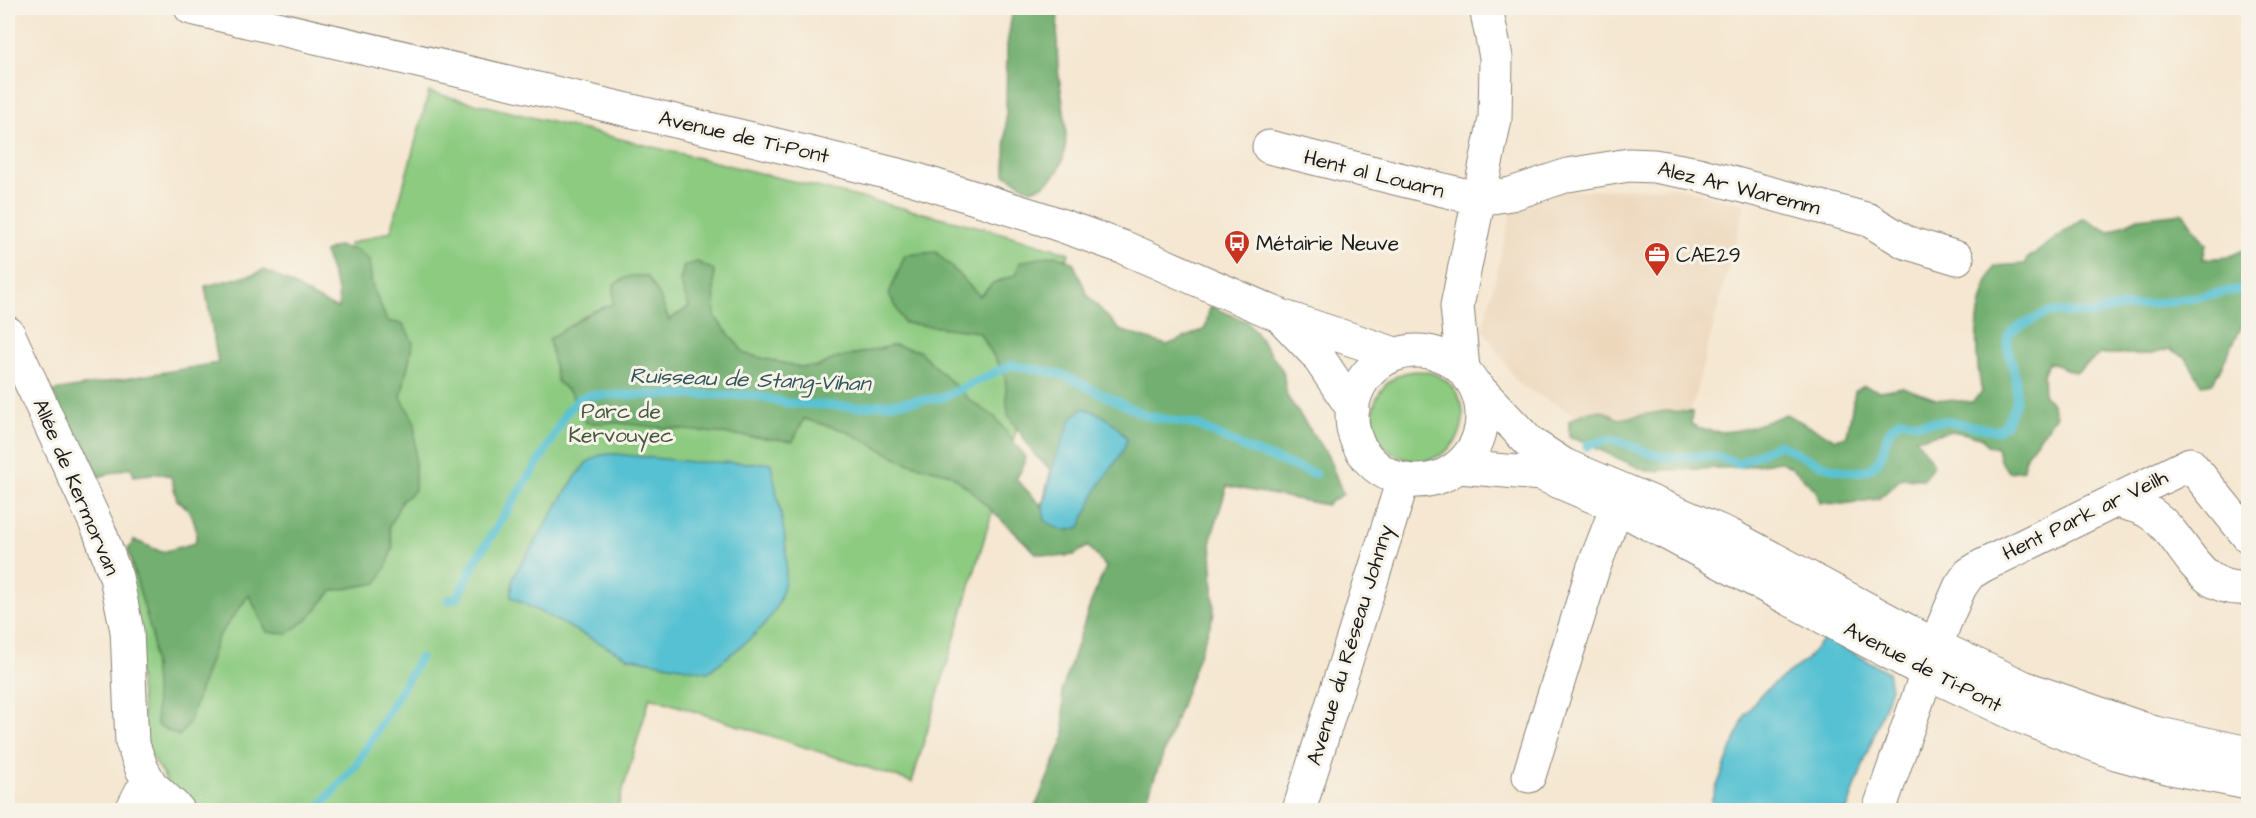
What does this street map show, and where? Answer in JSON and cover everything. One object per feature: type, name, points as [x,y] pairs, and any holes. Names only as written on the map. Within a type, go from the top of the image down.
[{"type":"street","name":"Avenue de Ti-Pont","points":[[191,8],[737,135],[914,179],[1043,219],[1125,248],[1281,316],[1406,352]]},
{"type":"street","points":[[1457,306],[1406,352],[1376,365],[1357,389],[1351,420],[1354,437],[1362,452],[1387,474],[1402,480],[1422,482],[1442,477],[1459,467],[1475,446],[1483,420],[1482,402],[1469,377],[1457,306],[1495,119],[1496,57],[1486,8]]},
{"type":"street","name":"Hent al Louarn","points":[[1269,147],[1480,199]]},
{"type":"street","name":"Alez Ar Waremm","points":[[1480,199],[1511,194],[1568,175],[1629,165],[1654,166],[1698,174],[1869,220],[1905,242],[1957,258]]},
{"type":"street","name":"Avenue de Ti-Pont","points":[[1281,316],[1317,355],[1353,410]]},
{"type":"street","name":"Allée de Kermorvan","points":[[8,333],[81,490],[116,578],[127,631],[132,742],[151,785],[178,810]]},
{"type":"street","points":[[1406,352],[1441,356],[1469,377]]},
{"type":"street","name":"Avenue de Ti-Pont","points":[[1469,377],[1530,443],[1619,498]]},
{"type":"street","name":"Hent Park ar Veilh","points":[[1879,810],[1953,600],[1970,574],[2008,552],[2190,464],[2248,536]]},
{"type":"street","name":"Avenue de Ti-Pont","points":[[1459,467],[1541,474],[1619,498],[1665,505],[1729,535],[2028,720],[2116,753],[2191,773],[2248,783]]},
{"type":"street","name":"Avenue du Réseau Johnny","points":[[1299,810],[1402,480]]},
{"type":"street","points":[[1529,776],[1619,498]]},
{"type":"street","name":"Hent Park ar Veilh","points":[[2115,501],[2151,513],[2164,525],[2206,577],[2216,585],[2231,589],[2248,588]]},
{"type":"street","name":"Avenue de Ti-Pont","points":[[1931,659],[2023,687],[2098,715],[2194,743],[2248,753]]},
{"type":"street","points":[[132,810],[141,792],[151,785]]},
{"type":"shaded area","points":[[1677,187],[1745,204],[1684,438],[1595,426],[1518,384],[1483,329],[1511,213],[1527,201],[1562,191]]},
{"type":"green space","points":[[1013,8],[1058,8],[1058,68],[1066,139],[1064,156],[1058,171],[1047,183],[1030,190],[1005,174],[1007,45]]},
{"type":"green space","name":"Parc de Kervouyec","points":[[429,92],[984,228],[1069,253],[912,782],[650,697],[617,810],[516,810],[509,808],[508,810],[192,810],[173,792],[146,746],[128,566],[331,528],[355,333],[349,244],[391,231]]},
{"type":"green space","points":[[2183,213],[2206,244],[2203,259],[2228,257],[2248,248],[2248,323],[2243,324],[2213,383],[2202,385],[2186,358],[2170,349],[2152,354],[2100,354],[2076,373],[2048,362],[2043,375],[2044,396],[2052,403],[2056,416],[2026,455],[2024,470],[2009,472],[2000,461],[1997,448],[1987,445],[1981,437],[1952,431],[1916,439],[1934,464],[1924,479],[1902,478],[1878,499],[1843,504],[1820,503],[1816,491],[1794,469],[1780,461],[1745,467],[1646,471],[1569,436],[1569,421],[1584,413],[1601,410],[1619,419],[1665,411],[1692,412],[1691,424],[1715,432],[1752,427],[1786,414],[1834,439],[1847,436],[1855,391],[1864,386],[1880,391],[1902,387],[1936,399],[1972,402],[1982,392],[1977,360],[1977,328],[1983,296],[1995,266],[2025,264],[2027,259],[2084,218],[2109,232],[2138,218]]},
{"type":"green space","points":[[337,246],[357,250],[369,260],[372,285],[387,321],[403,324],[413,342],[401,397],[415,423],[415,490],[402,501],[389,527],[393,546],[388,563],[377,583],[332,591],[308,619],[287,634],[267,632],[249,595],[218,637],[188,725],[179,736],[157,725],[152,635],[128,550],[134,540],[162,552],[195,543],[196,530],[193,518],[187,508],[177,500],[171,477],[160,473],[134,476],[131,467],[85,481],[53,391],[218,363],[205,286],[263,270],[339,309],[338,291],[324,252]]},
{"type":"green space","points":[[936,252],[980,296],[993,283],[1016,275],[1020,262],[1055,255],[1073,262],[1088,296],[1120,330],[1167,345],[1205,329],[1210,306],[1248,322],[1283,371],[1287,396],[1328,456],[1343,494],[1326,505],[1227,486],[1211,539],[1214,614],[1143,810],[1034,810],[1065,736],[1062,690],[1091,602],[1106,567],[1088,546],[1074,555],[1057,557],[1036,553],[968,488],[950,474],[905,462],[846,431],[804,419],[793,441],[617,423],[586,423],[571,394],[557,381],[549,339],[591,312],[613,304],[614,284],[630,276],[647,276],[659,295],[669,320],[689,307],[680,281],[684,266],[697,262],[714,270],[715,317],[745,354],[800,367],[817,367],[834,359],[895,345],[919,351],[971,401],[995,417],[1025,457],[1023,467],[1016,479],[1042,506],[1051,470],[1035,455],[1008,415],[1005,375],[979,332],[904,323],[889,294],[905,255]]},
{"type":"green space","points":[[1418,371],[1435,374],[1450,384],[1460,399],[1463,416],[1460,433],[1450,448],[1435,458],[1418,461],[1401,458],[1386,448],[1376,433],[1373,416],[1376,399],[1386,384],[1401,374]]},
{"type":"water","points":[[1084,408],[1108,419],[1127,439],[1122,453],[1098,487],[1080,527],[1070,530],[1062,529],[1045,520],[1043,507],[1052,468],[1072,417]]},
{"type":"water","points":[[615,454],[692,462],[771,463],[786,546],[784,587],[777,607],[759,631],[708,672],[627,657],[511,597],[513,577],[572,482],[586,463],[600,455]]},
{"type":"water","points":[[1825,637],[1888,672],[1891,688],[1847,810],[1715,810],[1711,801],[1745,715],[1761,694],[1806,660]]},
{"type":"waterway","name":"Ruisseau de Stang-Vihan","points":[[1587,446],[1616,440],[1654,455],[1716,457],[1738,464],[1779,444],[1815,462],[1845,471],[1858,472],[1870,468],[1879,460],[1888,434],[1901,420],[1916,423],[1948,421],[1997,431],[2005,425],[2016,402],[2016,379],[2007,345],[2008,336],[2014,329],[2049,312],[2095,314],[2109,309],[2248,288]]},
{"type":"waterway","name":"Ruisseau de Stang-Vihan","points":[[448,600],[457,598],[474,563],[549,445],[566,413],[580,398],[591,395],[752,395],[787,403],[856,407],[941,398],[1011,365],[1061,374],[1147,416],[1197,425],[1245,448],[1315,474]]},
{"type":"waterway","name":"Ruisseau de Stang-Vihan","points":[[317,810],[357,764],[420,658]]},
{"type":"place","name":"Métairie Neuve","points":[[1237,266]]},
{"type":"place","name":"CAE29","points":[[1657,278]]}]
